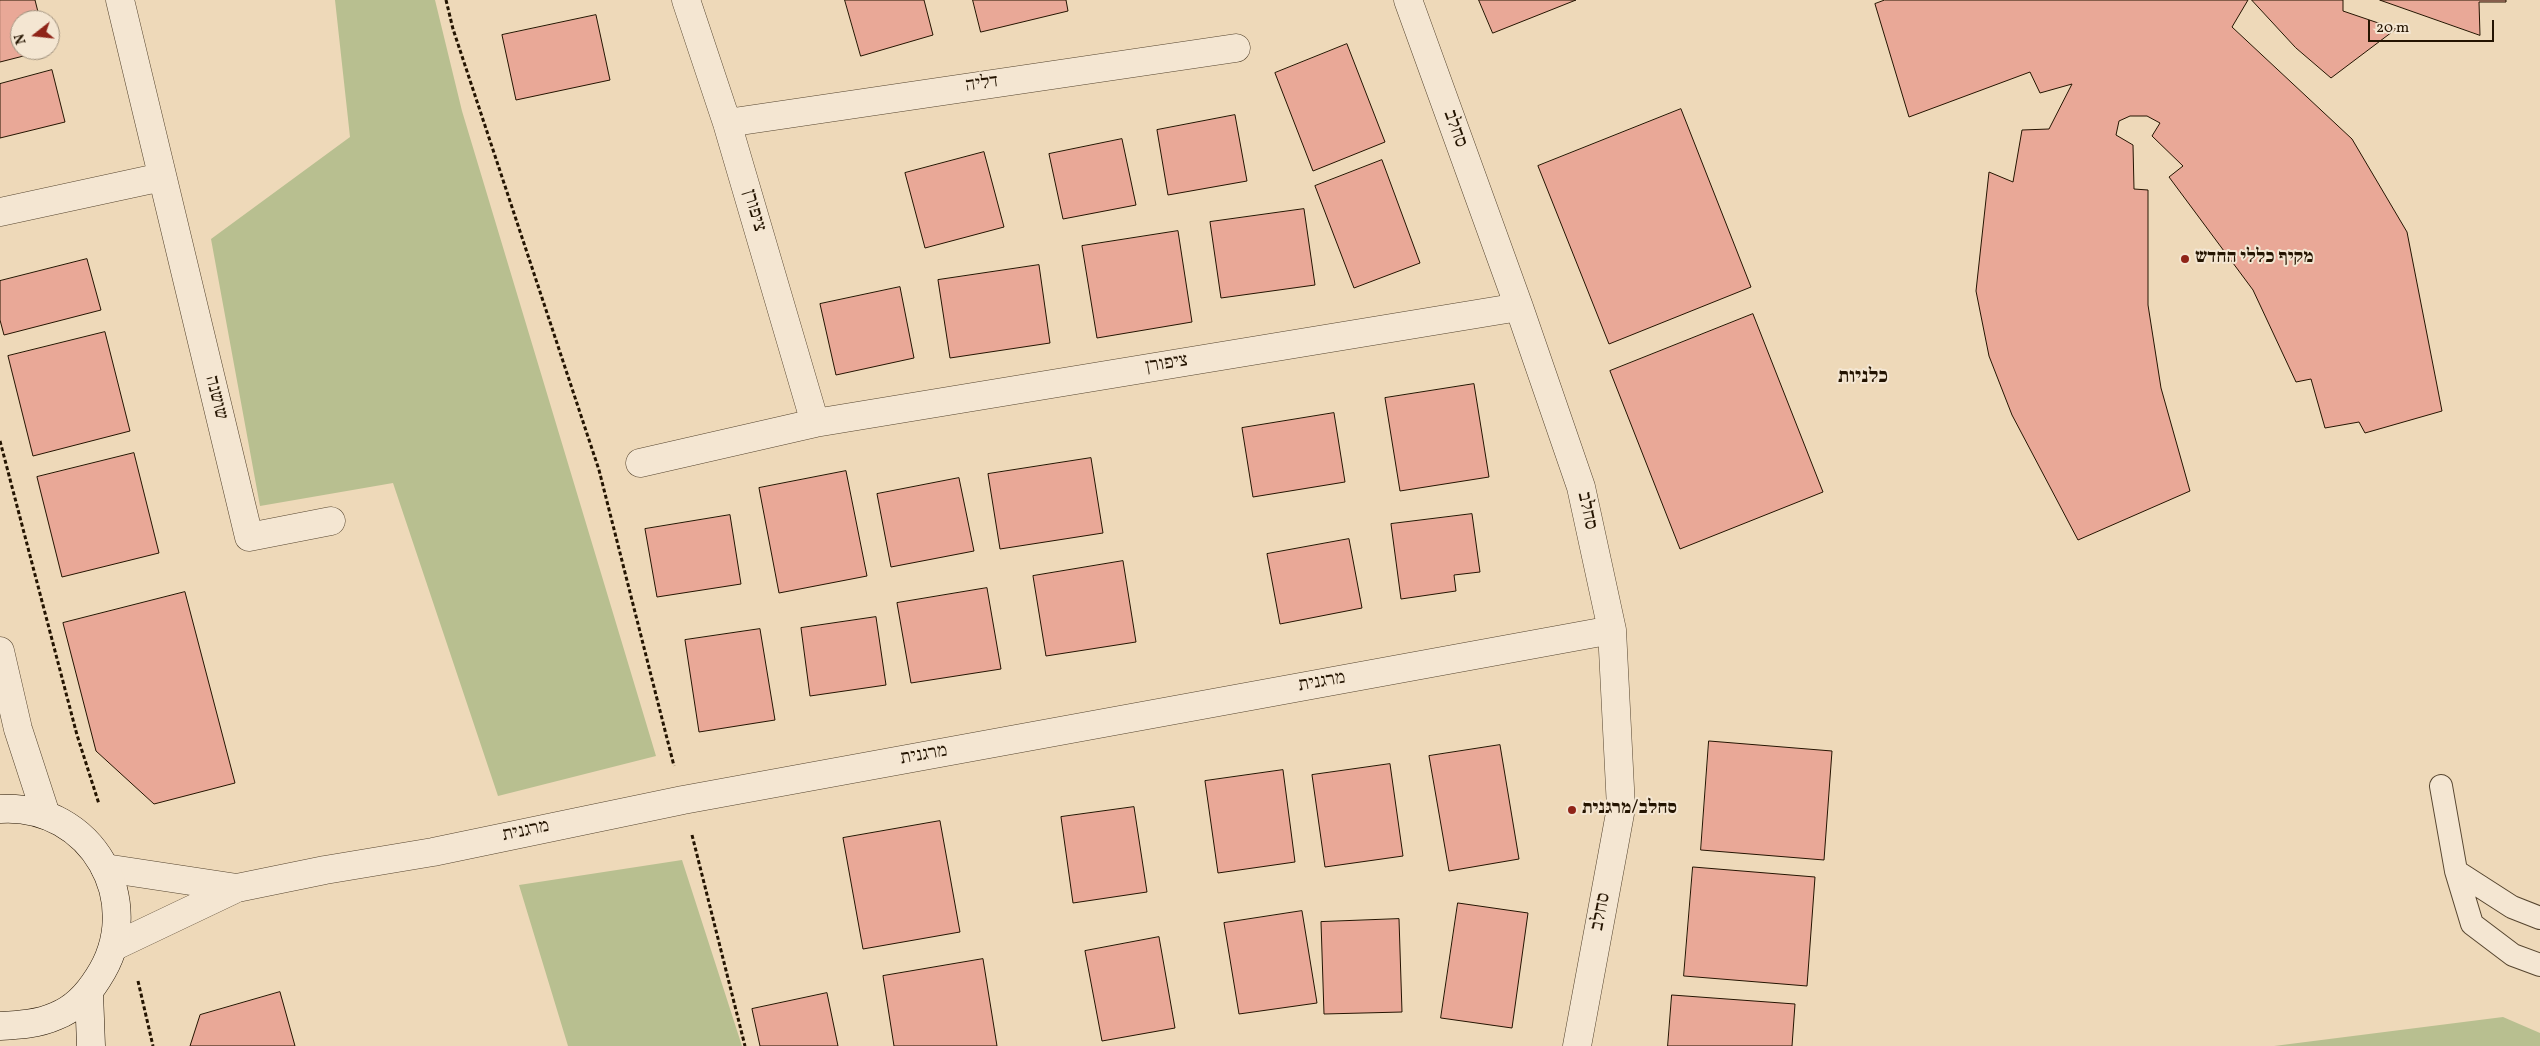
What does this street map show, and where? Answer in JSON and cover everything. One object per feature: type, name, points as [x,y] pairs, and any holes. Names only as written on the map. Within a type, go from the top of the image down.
[{"type":"street","name":"שושנה","points":[[120,0],[249,537],[331,521]]},
{"type":"street","name":"ציפורן","points":[[686,0],[727,123],[815,423]]},
{"type":"street","name":"סחלב","points":[[1408,0],[1520,307],[1581,487],[1612,630],[1621,808],[1577,1046]]},
{"type":"street","name":"דליה","points":[[727,123],[1236,48]]},
{"type":"street","points":[[0,212],[162,177]]},
{"type":"street","name":"ציפורן","points":[[640,462],[815,423],[1520,307]]},
{"type":"street","name":"מרגנית","points":[[121,944],[237,888],[325,870],[433,852],[683,800],[1612,630]]},
{"type":"street","points":[[0,651],[18,729],[46,815]]},
{"type":"street","points":[[0,809],[20,809],[46,815],[61,822],[87,842],[105,868],[117,903],[117,920],[121,944],[88,992],[57,1016],[28,1025],[0,1026]]},
{"type":"street","name":"מרגנית","points":[[105,868],[237,888]]},
{"type":"street","points":[[88,992],[91,1046]]},
{"type":"street","points":[[0,1026],[17,1046]]},
{"type":"lane","points":[[2441,786],[2456,871],[2472,924],[2514,954],[2540,965]]},
{"type":"lane","points":[[2456,871],[2512,907],[2540,918]]},
{"type":"path","points":[[446,0],[453,29],[599,470],[745,1046]]},
{"type":"path","points":[[0,440],[77,735],[99,807]]},
{"type":"path","points":[[121,944],[153,1046]]},
{"type":"green space","points":[[335,0],[435,0],[462,111],[656,756],[498,796],[393,483],[260,506],[211,239],[350,137]]},
{"type":"green space","points":[[682,860],[742,1046],[568,1046],[519,885]]},
{"type":"green space","points":[[2503,1017],[2540,1033],[2540,1046],[2274,1046]]},
{"type":"building","points":[[0,0],[35,0],[38,10],[10,10],[10,59],[0,62]]},
{"type":"building","points":[[845,0],[924,0],[933,35],[861,56]]},
{"type":"building","points":[[973,0],[1066,0],[1068,11],[981,32]]},
{"type":"building","points":[[1479,0],[1576,0],[1493,33]]},
{"type":"building","name":"מקיף כללי החדש","points":[[1885,0],[2248,0],[2232,27],[2352,139],[2407,232],[2442,411],[2365,433],[2359,422],[2325,428],[2311,379],[2296,382],[2253,290],[2169,177],[2183,166],[2152,136],[2160,123],[2147,116],[2130,116],[2119,121],[2116,135],[2133,145],[2134,189],[2148,190],[2148,305],[2161,388],[2190,491],[2078,540],[2012,415],[1989,356],[1976,291],[1989,172],[2013,182],[2022,130],[2049,129],[2072,84],[2040,93],[2030,72],[1909,117],[1875,4]]},
{"type":"building","points":[[2252,0],[2343,0],[2343,11],[2396,29],[2331,78],[2296,48]]},
{"type":"building","points":[[2380,0],[2506,0],[2506,2],[2479,2],[2480,35]]},
{"type":"building","points":[[596,15],[610,80],[516,100],[502,35]]},
{"type":"building","points":[[1347,44],[1385,142],[1313,171],[1275,73]]},
{"type":"building","points":[[52,70],[65,122],[0,138],[0,84]]},
{"type":"building","points":[[1681,109],[1751,287],[1609,344],[1538,166]]},
{"type":"building","points":[[1235,115],[1247,181],[1168,195],[1157,130]]},
{"type":"building","points":[[1122,139],[1136,205],[1063,219],[1049,154]]},
{"type":"building","points":[[984,152],[1004,227],[925,248],[905,173]]},
{"type":"building","points":[[1382,160],[1420,263],[1354,288],[1315,186]]},
{"type":"building","points":[[1304,209],[1315,285],[1221,298],[1210,222]]},
{"type":"building","points":[[1178,231],[1192,322],[1097,338],[1082,246]]},
{"type":"building","points":[[87,259],[101,310],[4,335],[0,320],[0,281]]},
{"type":"building","points":[[1039,265],[1050,343],[950,358],[938,280]]},
{"type":"building","points":[[900,287],[914,358],[836,375],[820,304]]},
{"type":"building","points":[[1753,314],[1823,492],[1680,549],[1610,371]]},
{"type":"building","points":[[105,332],[130,431],[33,456],[8,356]]},
{"type":"building","points":[[1474,384],[1489,477],[1400,491],[1385,398]]},
{"type":"building","points":[[1334,413],[1345,482],[1253,497],[1242,428]]},
{"type":"building","points":[[134,453],[159,553],[62,577],[37,477]]},
{"type":"building","points":[[1091,458],[1103,533],[1000,549],[988,474]]},
{"type":"building","points":[[846,471],[867,576],[779,593],[759,488]]},
{"type":"building","points":[[959,478],[974,551],[891,567],[877,494]]},
{"type":"building","points":[[1472,514],[1480,572],[1454,575],[1456,591],[1401,599],[1391,524]]},
{"type":"building","points":[[730,515],[741,584],[657,597],[645,529]]},
{"type":"building","points":[[1349,539],[1362,608],[1280,624],[1267,554]]},
{"type":"building","points":[[1123,561],[1136,642],[1046,656],[1033,576]]},
{"type":"building","points":[[987,588],[1001,669],[911,683],[897,603]]},
{"type":"building","points":[[185,592],[235,783],[154,804],[96,751],[63,623]]},
{"type":"building","points":[[876,617],[886,685],[810,696],[801,628]]},
{"type":"building","points":[[760,629],[775,720],[699,732],[685,640]]},
{"type":"building","points":[[1709,741],[1832,751],[1824,860],[1701,850]]},
{"type":"building","points":[[1500,745],[1519,859],[1449,871],[1429,756]]},
{"type":"building","points":[[1390,764],[1403,856],[1325,867],[1312,775]]},
{"type":"building","points":[[1283,770],[1295,862],[1218,873],[1205,781]]},
{"type":"building","points":[[1134,807],[1147,892],[1073,903],[1061,817]]},
{"type":"building","points":[[940,821],[960,932],[863,949],[843,838]]},
{"type":"building","points":[[1693,867],[1815,877],[1807,986],[1684,976]]},
{"type":"building","points":[[1458,903],[1528,913],[1512,1028],[1441,1018]]},
{"type":"building","points":[[1302,911],[1317,1003],[1239,1014],[1224,923]]},
{"type":"building","points":[[1399,919],[1402,1012],[1324,1014],[1321,922]]},
{"type":"building","points":[[1159,937],[1175,1028],[1102,1041],[1085,951]]},
{"type":"building","points":[[983,959],[997,1046],[894,1046],[883,976]]},
{"type":"building","points":[[280,992],[295,1046],[190,1046],[200,1015]]},
{"type":"building","points":[[827,993],[838,1046],[760,1046],[752,1009]]},
{"type":"building","points":[[1672,995],[1795,1004],[1792,1046],[1668,1046]]},
{"type":"place","name":"מקיף כללי החדש","points":[[2185,259]]},
{"type":"place","name":"סחלב/מרגנית","points":[[1572,810]]},
{"type":"district","name":"כלניות","points":[[1863,378]]}]
